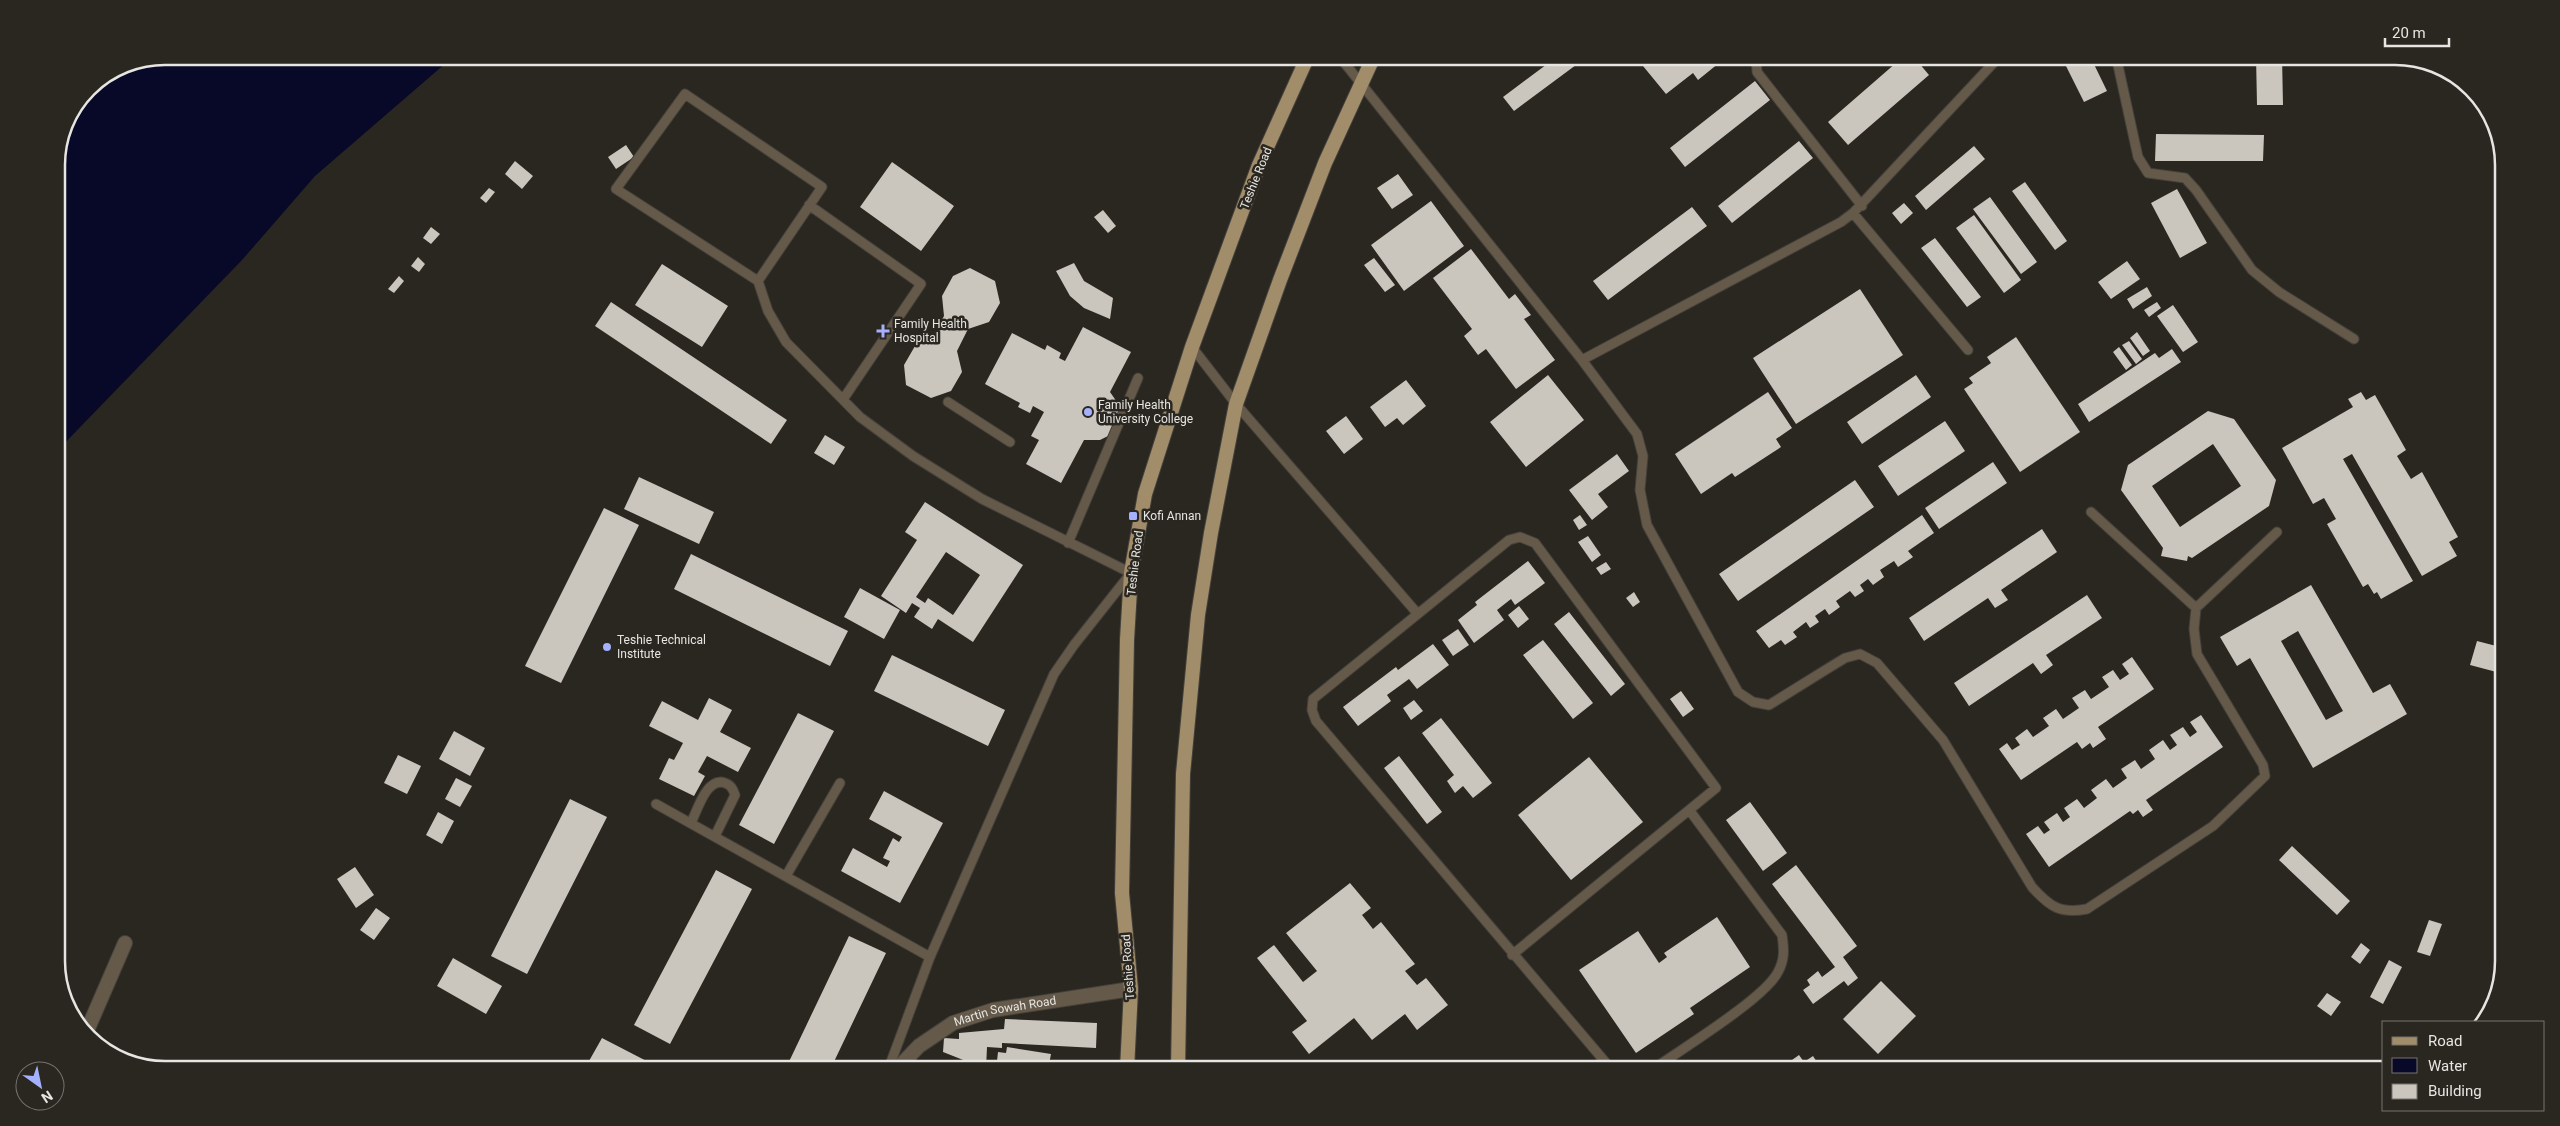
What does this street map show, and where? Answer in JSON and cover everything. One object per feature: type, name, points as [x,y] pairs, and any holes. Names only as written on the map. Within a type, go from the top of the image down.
[{"type":"main road","name":"Teshie Road","points":[[1127,1061],[1131,989],[1122,893],[1127,640],[1131,572],[1145,494],[1192,347],[1259,165],[1304,65]]},
{"type":"main road","points":[[1178,1061],[1183,774],[1198,614],[1236,404],[1318,181],[1370,65]]},
{"type":"street","points":[[89,1026],[125,943]]},
{"type":"street","name":"Martin Sowah Road","points":[[905,1061],[920,1046],[953,1023],[993,1010],[1131,989]]},
{"type":"lane","points":[[1346,65],[1582,360],[1637,434],[1643,456],[1640,490],[1647,525],[1738,692],[1753,702],[1769,705],[1845,658],[1860,654],[1877,663],[1943,740],[2032,887],[2045,901],[2057,908],[2072,912],[2087,909],[2213,826],[2256,787],[2265,776],[2263,765],[2197,654],[2194,629],[2196,608],[2277,532]]},
{"type":"lane","points":[[1757,65],[1757,72],[1862,206]]},
{"type":"lane","points":[[1582,360],[1841,222],[1862,206],[1992,65]]},
{"type":"lane","points":[[2118,65],[2138,157],[2148,172],[2185,178],[2196,190],[2252,270],[2278,292],[2354,339]]},
{"type":"lane","points":[[758,281],[822,187],[685,94],[616,189],[758,281],[768,311],[786,342],[844,398],[860,417],[913,456],[982,499],[1068,543],[1131,572],[1074,644],[1054,674],[930,957],[891,1061]]},
{"type":"lane","points":[[809,205],[921,284],[844,398]]},
{"type":"lane","points":[[1853,213],[1968,350]]},
{"type":"lane","points":[[1192,347],[1236,404],[1417,613]]},
{"type":"lane","points":[[1068,543],[1138,378]]},
{"type":"lane","points":[[948,402],[1010,442]]},
{"type":"lane","points":[[2092,512],[2196,608]]},
{"type":"lane","points":[[1512,955],[1713,792],[1714,783],[1535,543],[1520,537],[1509,540],[1313,699],[1312,710],[1316,721],[1512,955],[1604,1061]]},
{"type":"lane","points":[[691,823],[709,787],[715,782],[722,781],[728,784],[735,795],[715,836]]},
{"type":"lane","points":[[786,876],[840,783]]},
{"type":"lane","points":[[656,804],[930,957]]},
{"type":"lane","points":[[1665,1061],[1760,993],[1778,973],[1785,955],[1782,935],[1690,811]]},
{"type":"water","points":[[158,65],[444,65],[315,176],[242,260],[65,443],[65,158],[68,139],[75,121],[82,109],[99,90],[115,78],[126,73],[139,68]]},
{"type":"building","points":[[1546,65],[1576,65],[1514,111],[1503,97]]},
{"type":"building","points":[[1717,65],[1698,80],[1693,73],[1666,94],[1643,66]]},
{"type":"building","points":[[1894,65],[1921,65],[1929,75],[1848,145],[1828,122]]},
{"type":"building","points":[[2066,65],[2094,65],[2107,91],[2084,102]]},
{"type":"building","points":[[2256,65],[2282,65],[2283,105],[2257,105]]},
{"type":"building","points":[[1755,81],[1770,100],[1685,167],[1670,148]]},
{"type":"building","points":[[2156,134],[2264,135],[2263,161],[2155,161]]},
{"type":"building","points":[[1799,141],[1813,158],[1732,223],[1718,206]]},
{"type":"building","points":[[626,145],[634,157],[616,169],[608,157]]},
{"type":"building","points":[[1974,146],[1985,159],[1926,210],[1915,196]]},
{"type":"building","points":[[515,161],[533,176],[522,189],[505,174]]},
{"type":"building","points":[[892,162],[954,206],[921,251],[860,207]]},
{"type":"building","points":[[1398,174],[1413,195],[1392,209],[1377,188]]},
{"type":"building","points":[[2025,182],[2067,241],[2055,250],[2012,191]]},
{"type":"building","points":[[489,188],[495,192],[486,203],[480,198]]},
{"type":"building","points":[[2177,189],[2207,243],[2180,258],[2151,203]]},
{"type":"building","points":[[1990,197],[2037,262],[2021,274],[1973,209]]},
{"type":"building","points":[[1431,201],[1464,246],[1404,291],[1371,245]]},
{"type":"building","points":[[1904,203],[1913,213],[1901,224],[1892,213]]},
{"type":"building","points":[[1692,207],[1707,226],[1608,300],[1593,281]]},
{"type":"building","points":[[1103,210],[1116,226],[1108,233],[1094,217]]},
{"type":"building","points":[[1974,215],[2021,280],[2004,293],[1956,228]]},
{"type":"building","points":[[431,227],[440,234],[431,244],[423,238]]},
{"type":"building","points":[[1935,238],[1981,297],[1967,307],[1921,248]]},
{"type":"building","points":[[1471,249],[1509,299],[1515,294],[1531,315],[1524,319],[1555,360],[1516,389],[1486,349],[1478,355],[1464,336],[1472,329],[1433,278]]},
{"type":"building","points":[[418,257],[425,264],[419,272],[411,266]]},
{"type":"building","points":[[1374,258],[1395,285],[1385,292],[1364,265]]},
{"type":"building","points":[[2127,261],[2140,279],[2111,299],[2098,282]]},
{"type":"building","points":[[1074,263],[1084,281],[1113,298],[1110,319],[1084,308],[1070,296],[1056,271]]},
{"type":"building","points":[[662,264],[728,306],[702,347],[635,305]]},
{"type":"building","points":[[970,268],[995,281],[1000,303],[989,322],[968,329],[957,351],[962,372],[951,391],[931,398],[906,385],[904,365],[915,346],[932,337],[944,316],[942,296],[953,276]]},
{"type":"building","points":[[399,276],[404,281],[394,293],[388,289]]},
{"type":"building","points":[[2147,287],[2152,296],[2133,309],[2127,299]]},
{"type":"building","points":[[1860,289],[1903,355],[1796,424],[1753,358]]},
{"type":"building","points":[[611,302],[787,420],[771,444],[595,326]]},
{"type":"building","points":[[2157,302],[2161,308],[2149,317],[2144,310]]},
{"type":"building","points":[[2173,305],[2198,342],[2183,352],[2157,316]]},
{"type":"building","points":[[1083,327],[1131,352],[1110,392],[1119,405],[1120,416],[1110,435],[1100,440],[1084,440],[1061,483],[1026,464],[1039,440],[1031,436],[1044,412],[1033,406],[1030,413],[1018,407],[1020,403],[985,384],[1012,333],[1045,350],[1047,345],[1061,353],[1059,358],[1065,361]]},
{"type":"building","points":[[2137,332],[2150,351],[2143,356],[2130,338]]},
{"type":"building","points":[[2016,337],[2080,432],[2020,472],[1964,389],[1973,383],[1969,378],[1991,363],[1987,357]]},
{"type":"building","points":[[2129,341],[2142,359],[2136,364],[2122,345]]},
{"type":"building","points":[[2119,347],[2132,365],[2126,370],[2113,352]]},
{"type":"building","points":[[2172,349],[2181,362],[2089,422],[2078,404],[2155,353],[2159,358]]},
{"type":"building","points":[[1548,375],[1584,420],[1526,467],[1490,422]]},
{"type":"building","points":[[1916,375],[1931,397],[1862,444],[1847,422]]},
{"type":"building","points":[[1406,380],[1426,406],[1403,425],[1397,418],[1385,427],[1370,407]]},
{"type":"building","points":[[1768,392],[1792,428],[1776,439],[1781,447],[1735,477],[1732,473],[1701,494],[1675,454]]},
{"type":"building","points":[[2361,392],[2366,400],[2375,395],[2406,450],[2397,456],[2411,479],[2422,472],[2458,537],[2449,542],[2457,556],[2422,576],[2352,454],[2343,459],[2413,581],[2381,599],[2377,592],[2374,594],[2368,584],[2363,587],[2327,524],[2336,519],[2324,498],[2313,504],[2282,448],[2353,407],[2348,399]]},
{"type":"building","points":[[2208,411],[2234,419],[2276,480],[2269,506],[2192,558],[2188,556],[2187,561],[2161,556],[2163,548],[2121,490],[2128,465]],"holes":[[[2213,444],[2241,486],[2180,527],[2152,486]]]},
{"type":"building","points":[[1346,416],[1363,439],[1344,454],[1326,431]]},
{"type":"building","points":[[1945,421],[1965,451],[1898,496],[1878,466]]},
{"type":"building","points":[[825,435],[845,447],[834,465],[814,453]]},
{"type":"building","points":[[1617,454],[1629,471],[1598,494],[1608,507],[1592,520],[1569,490]]},
{"type":"building","points":[[1993,462],[2007,483],[1939,529],[1925,508]]},
{"type":"building","points":[[639,477],[714,512],[699,544],[624,509]]},
{"type":"building","points":[[1855,480],[1874,507],[1738,601],[1719,574]]},
{"type":"building","points":[[925,502],[1023,565],[973,642],[938,619],[932,629],[914,617],[920,608],[912,603],[906,613],[881,596],[917,540],[905,532]],"holes":[[[946,552],[980,575],[953,615],[928,598],[925,603],[916,597]]]},
{"type":"building","points":[[604,508],[639,525],[561,683],[525,666]]},
{"type":"building","points":[[1580,515],[1587,525],[1579,530],[1573,520]]},
{"type":"building","points":[[1922,515],[1934,533],[1908,551],[1913,557],[1898,567],[1894,561],[1880,570],[1884,577],[1873,585],[1868,579],[1860,585],[1864,591],[1855,597],[1850,591],[1836,601],[1840,607],[1829,615],[1825,609],[1815,616],[1819,622],[1810,628],[1806,622],[1793,632],[1797,637],[1785,645],[1781,640],[1769,648],[1756,631]]},
{"type":"building","points":[[2042,529],[2057,552],[2001,590],[2008,600],[1995,608],[1988,598],[1924,641],[1909,618]]},
{"type":"building","points":[[1588,536],[1601,555],[1592,562],[1578,542]]},
{"type":"building","points":[[691,554],[848,631],[830,666],[674,589]]},
{"type":"building","points":[[1528,561],[1545,583],[1515,605],[1511,599],[1497,610],[1504,620],[1474,643],[1458,620],[1477,605],[1475,602]]},
{"type":"building","points":[[1606,562],[1611,569],[1601,575],[1596,568]]},
{"type":"building","points":[[2311,585],[2373,693],[2390,684],[2407,714],[2313,768],[2250,658],[2237,666],[2220,637]],"holes":[[[2298,631],[2343,711],[2326,720],[2281,641]]]},
{"type":"building","points":[[860,588],[900,610],[884,639],[844,617]]},
{"type":"building","points":[[1634,592],[1640,602],[1633,607],[1626,598]]},
{"type":"building","points":[[2087,595],[2102,618],[2046,655],[2053,665],[2041,674],[2033,663],[1969,706],[1954,683]]},
{"type":"building","points":[[1519,606],[1529,619],[1518,628],[1508,615]]},
{"type":"building","points":[[1569,612],[1625,684],[1611,696],[1554,624]]},
{"type":"building","points":[[1458,629],[1469,645],[1453,656],[1442,640]]},
{"type":"building","points":[[1543,640],[1593,703],[1573,719],[1523,655]]},
{"type":"building","points":[[2477,641],[2495,646],[2495,672],[2470,665]]},
{"type":"building","points":[[1433,644],[1449,665],[1417,689],[1409,679],[1387,695],[1391,701],[1358,726],[1343,707],[1396,667],[1398,670]]},
{"type":"building","points":[[892,655],[1005,710],[988,746],[874,691]]},
{"type":"building","points":[[2132,657],[2154,689],[2098,727],[2106,739],[2093,748],[2090,743],[2082,749],[2077,742],[2021,780],[1999,749],[2007,743],[2012,750],[2020,745],[2015,738],[2027,729],[2033,737],[2049,726],[2043,718],[2056,709],[2063,719],[2079,708],[2072,698],[2085,690],[2091,699],[2109,687],[2102,677],[2113,670],[2120,680],[2129,674],[2122,664]]},
{"type":"building","points":[[1681,691],[1694,709],[1683,717],[1670,699]]},
{"type":"building","points":[[709,698],[732,710],[720,732],[751,748],[738,772],[707,756],[698,772],[705,776],[694,796],[659,779],[669,758],[674,760],[683,743],[649,726],[662,701],[698,720]]},
{"type":"building","points":[[1414,700],[1423,711],[1411,720],[1403,708]]},
{"type":"building","points":[[798,713],[834,731],[774,844],[739,825]]},
{"type":"building","points":[[2201,715],[2223,747],[2146,800],[2153,810],[2143,817],[2138,810],[2133,814],[2130,811],[2049,867],[2026,834],[2038,826],[2044,834],[2050,830],[2044,822],[2057,813],[2063,822],[2070,817],[2064,808],[2077,799],[2084,808],[2097,798],[2091,790],[2106,779],[2113,788],[2127,778],[2121,769],[2135,760],[2141,769],[2155,759],[2149,750],[2163,740],[2170,750],[2177,745],[2170,735],[2183,727],[2190,737],[2197,732],[2190,722]]},
{"type":"building","points":[[1441,718],[1492,783],[1473,798],[1463,786],[1455,793],[1447,781],[1454,775],[1422,733]]},
{"type":"building","points":[[454,731],[485,748],[470,776],[439,759]]},
{"type":"building","points":[[398,755],[421,766],[407,794],[384,783]]},
{"type":"building","points":[[1399,756],[1442,812],[1427,824],[1384,768]]},
{"type":"building","points":[[1589,757],[1643,822],[1571,880],[1518,815]]},
{"type":"building","points":[[456,778],[472,786],[460,807],[445,799]]},
{"type":"building","points":[[884,791],[943,823],[900,903],[841,871],[853,848],[887,867],[890,861],[883,858],[893,838],[899,842],[902,837],[869,819]]},
{"type":"building","points":[[570,799],[607,817],[527,974],[491,956]]},
{"type":"building","points":[[1750,802],[1787,853],[1763,871],[1726,820]]},
{"type":"building","points":[[438,812],[454,821],[442,844],[426,835]]},
{"type":"building","points":[[2292,846],[2350,901],[2337,915],[2279,860]]},
{"type":"building","points":[[1796,865],[1857,946],[1843,957],[1858,978],[1848,986],[1844,981],[1813,1004],[1803,990],[1810,985],[1807,980],[1818,971],[1822,977],[1835,967],[1772,884]]},
{"type":"building","points":[[355,867],[374,895],[356,908],[337,879]]},
{"type":"building","points":[[716,870],[752,889],[670,1044],[634,1025]]},
{"type":"building","points":[[1350,883],[1371,908],[1362,915],[1373,929],[1381,922],[1415,964],[1405,971],[1417,985],[1426,978],[1448,1005],[1417,1030],[1405,1014],[1372,1040],[1354,1018],[1309,1054],[1292,1032],[1307,1021],[1257,958],[1274,945],[1303,982],[1317,971],[1286,933]]},
{"type":"building","points":[[376,908],[390,918],[374,940],[360,930]]},
{"type":"building","points":[[1717,917],[1750,967],[1690,1008],[1694,1014],[1636,1053],[1579,970],[1638,931],[1659,963],[1667,957],[1664,953]]},
{"type":"building","points":[[2429,920],[2442,924],[2430,956],[2417,952]]},
{"type":"building","points":[[849,936],[886,953],[834,1061],[789,1061]]},
{"type":"building","points":[[2361,943],[2370,950],[2360,964],[2351,957]]},
{"type":"building","points":[[453,958],[502,986],[486,1014],[437,986]]},
{"type":"building","points":[[2389,960],[2402,967],[2383,1004],[2370,997]]},
{"type":"building","points":[[1881,981],[1916,1016],[1878,1054],[1843,1019]]},
{"type":"building","points":[[2327,993],[2341,1002],[2331,1016],[2317,1006]]},
{"type":"building","points":[[1005,1019],[1097,1023],[1096,1048],[1002,1043],[1002,1048],[987,1047],[986,1061],[966,1061],[943,1052],[944,1038],[959,1039],[959,1033],[1004,1029]]},
{"type":"building","points":[[602,1038],[647,1061],[589,1061]]},
{"type":"building","points":[[1007,1047],[1051,1054],[1050,1061],[997,1061],[998,1052],[1006,1053]]},
{"type":"building","points":[[1799,1055],[1803,1061],[1791,1061]]},
{"type":"building","points":[[1813,1056],[1816,1061],[1806,1061]]},
{"type":"place","name":"Family Health Hospital","points":[[883,331]]},
{"type":"place","name":"Family Health University College","points":[[1088,412]]},
{"type":"place","name":"Kofi Annan","points":[[1133,516]]},
{"type":"place","name":"Teshie Technical Institute","points":[[607,647]]}]
